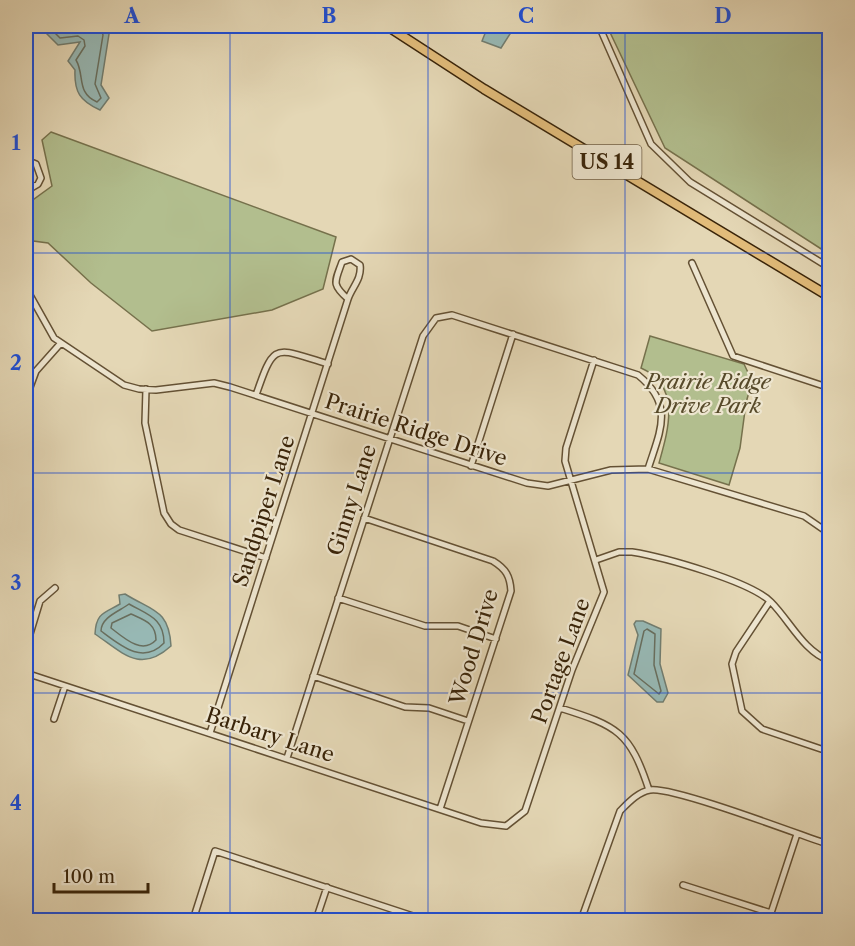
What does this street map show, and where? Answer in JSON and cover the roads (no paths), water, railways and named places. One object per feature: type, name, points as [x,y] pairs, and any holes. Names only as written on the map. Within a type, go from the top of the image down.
[{"type":"main road","name":"US 14","points":[[387,26],[484,89],[830,297]]},
{"type":"street","points":[[599,26],[651,144],[690,182],[830,268]]},
{"type":"street","points":[[26,160],[36,164],[41,178],[38,184],[26,192]]},
{"type":"street","name":"Sandpiper Lane","points":[[210,733],[348,299],[361,270],[360,265],[351,259],[342,262],[334,282],[336,288],[348,299]]},
{"type":"street","points":[[692,263],[733,356],[830,388]]},
{"type":"street","name":"Prairie Ridge Drive","points":[[26,288],[54,338],[60,344],[124,384],[146,389],[214,383],[527,483],[548,486],[611,470],[648,469],[804,516],[830,534]]},
{"type":"street","name":"Ginny Lane","points":[[287,758],[423,336],[436,318],[452,315],[638,375],[651,385],[663,410],[661,426],[648,469]]},
{"type":"street","points":[[471,466],[513,334]]},
{"type":"street","points":[[26,398],[36,371],[60,344]]},
{"type":"street","points":[[256,395],[268,360],[274,354],[289,352],[328,364]]},
{"type":"street","name":"Portage Lane","points":[[506,826],[525,811],[572,670],[604,592],[566,461],[566,448],[594,360]]},
{"type":"street","points":[[146,389],[145,423],[164,513],[171,524],[179,530],[266,558]]},
{"type":"street","name":"Wood Drive","points":[[364,518],[493,561],[504,568],[510,579],[511,591],[440,809]]},
{"type":"street","points":[[596,560],[619,552],[646,554],[745,586],[770,600],[810,648],[830,661]]},
{"type":"street","points":[[26,648],[40,601],[55,588]]},
{"type":"street","points":[[338,598],[425,626],[458,626],[496,639]]},
{"type":"street","points":[[770,600],[736,652],[732,664],[742,711],[762,729],[830,752]]},
{"type":"street","name":"Barbary Lane","points":[[26,673],[481,823],[506,826]]},
{"type":"street","points":[[313,676],[405,707],[429,708],[468,722]]},
{"type":"street","points":[[54,719],[65,686]]},
{"type":"street","points":[[560,708],[599,720],[619,732],[632,745],[650,790]]},
{"type":"street","points":[[581,921],[620,811],[632,799],[650,790],[683,796],[830,845]]},
{"type":"street","points":[[683,885],[771,913],[797,834]]},
{"type":"street","points":[[193,921],[215,851],[424,921]]},
{"type":"street","points":[[316,921],[327,887]]},
{"type":"street","points":[[26,918],[34,921]]},
{"type":"water","points":[[39,26],[106,26],[109,34],[101,85],[109,98],[100,110],[80,95],[77,90],[75,70],[68,61],[80,42],[58,45]]},
{"type":"water","points":[[488,26],[515,26],[501,48],[482,41]]},
{"type":"water","points":[[125,594],[157,612],[167,625],[171,646],[150,659],[141,660],[123,654],[95,634],[99,617],[120,604],[119,595]]},
{"type":"water","points":[[636,621],[643,621],[661,629],[660,664],[668,693],[663,702],[657,702],[628,675],[638,635],[634,624]]},
{"type":"park label","name":"Prairie Ridge Drive Park","points":[[708,394]]}]
